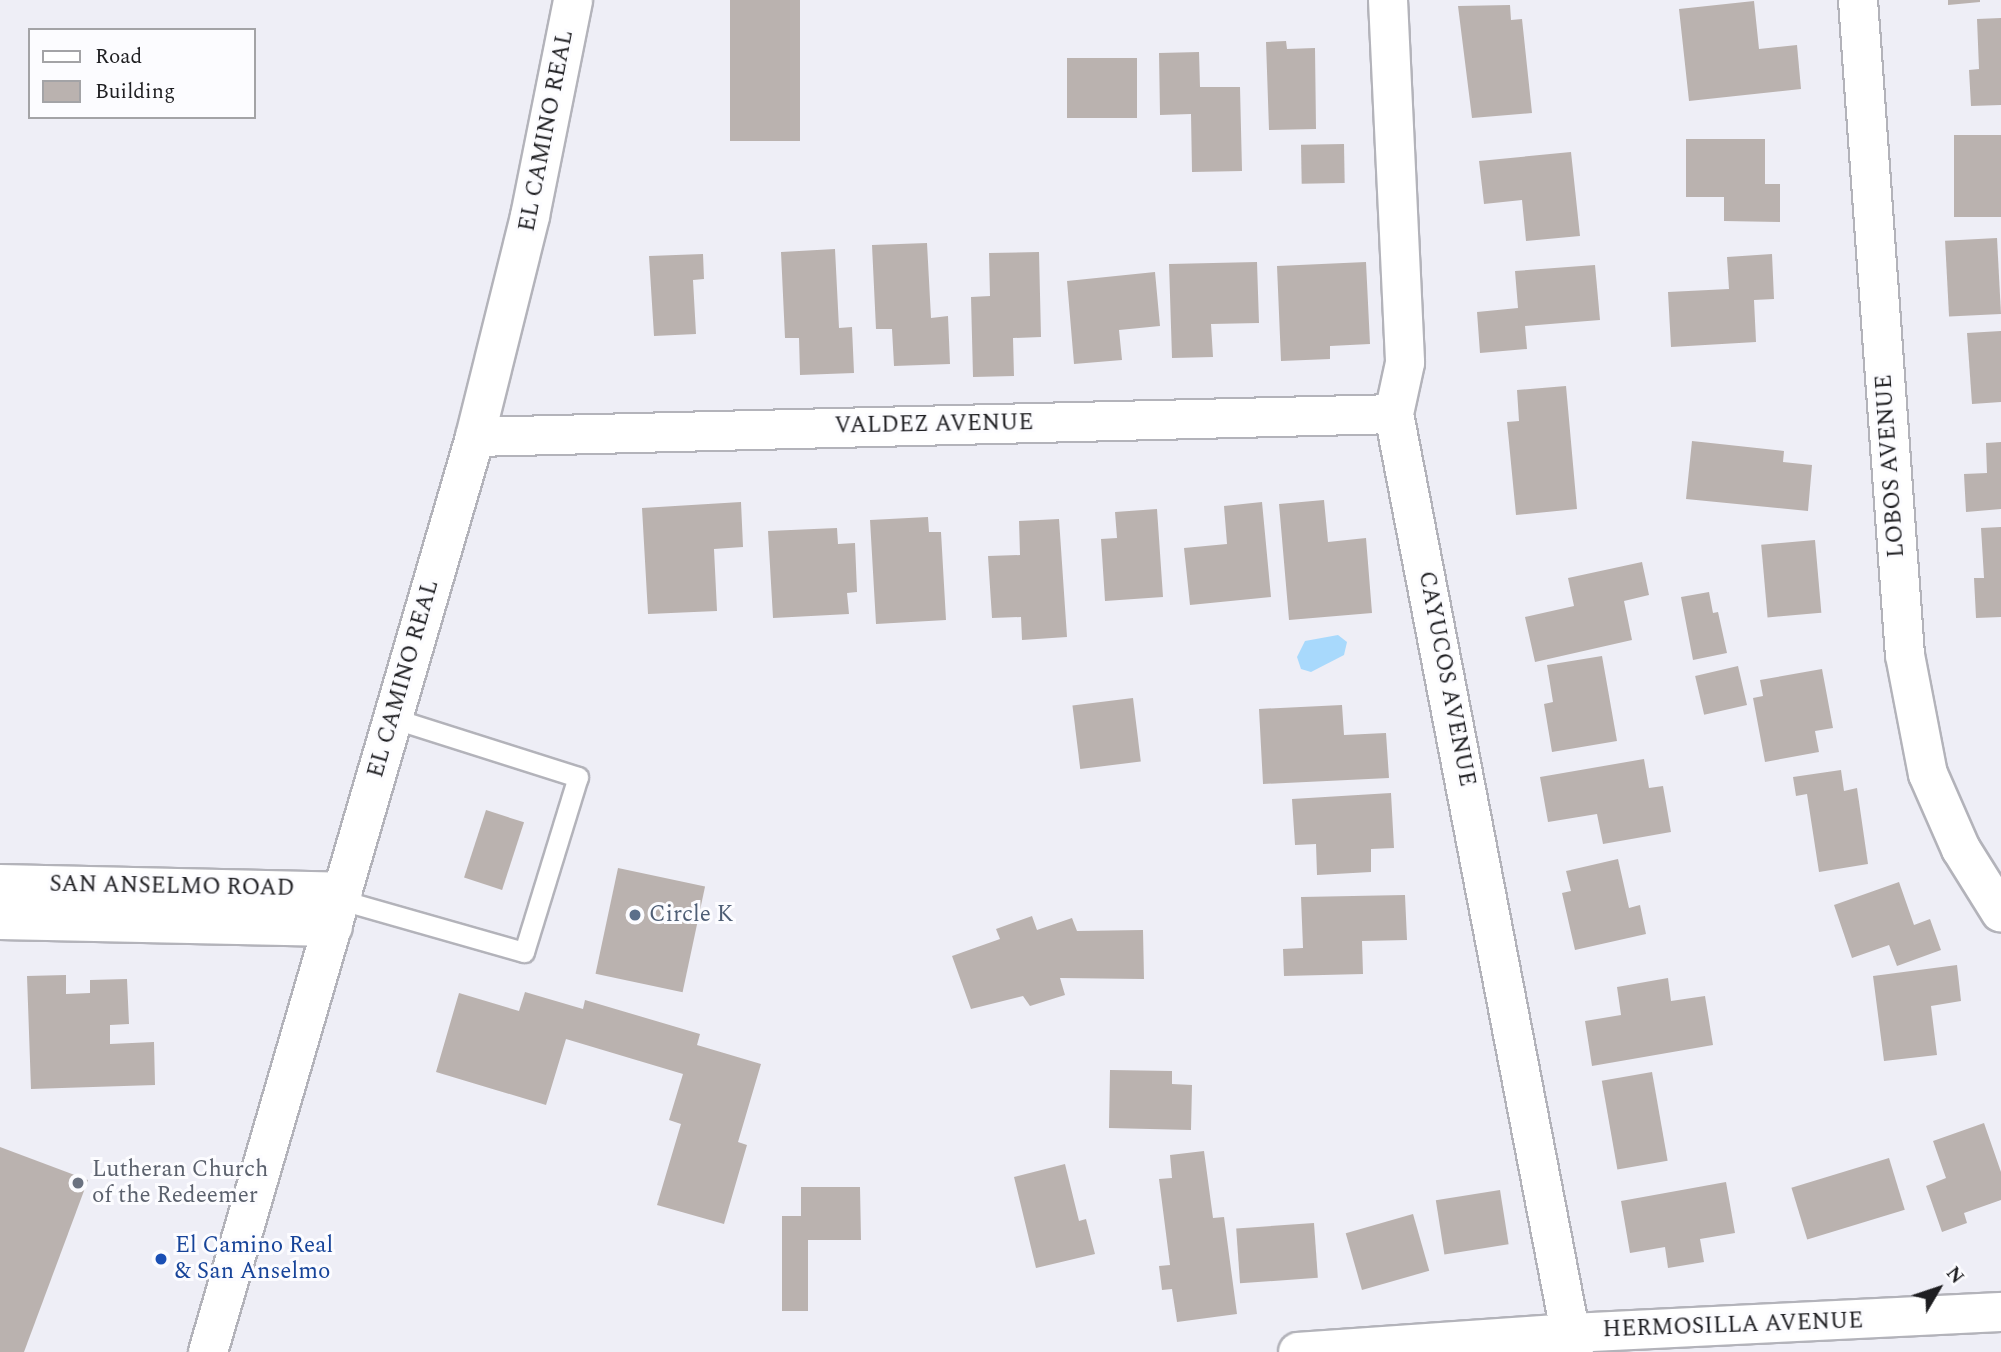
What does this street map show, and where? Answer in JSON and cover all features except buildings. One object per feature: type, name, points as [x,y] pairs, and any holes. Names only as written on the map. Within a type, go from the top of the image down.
[{"type":"street","name":"EL CAMINO REAL","points":[[210,1351],[475,437],[530,216],[573,0]]},
{"type":"street","name":"CAYUCOS AVENUE","points":[[1388,0],[1405,363],[1394,414],[1572,1342]]},
{"type":"street","name":"LOBOS AVENUE","points":[[1858,0],[1905,655],[1928,775],[1961,849],[2001,913]]},
{"type":"street","name":"VALDEZ AVENUE","points":[[475,437],[1394,414]]},
{"type":"street","name":"SAN ANSELMO ROAD","points":[[0,884],[339,906]]},
{"type":"street","name":"SAN ANSELMO ROAD","points":[[0,919],[339,906]]},
{"type":"street","name":"HERMOSILLA AVENUE","points":[[1298,1352],[1572,1342],[2001,1312]]},
{"type":"lane","points":[[339,906],[524,952],[578,777],[392,718]]},
{"type":"water","points":[[1338,635],[1347,642],[1344,655],[1311,672],[1301,669],[1297,657],[1305,641]]},
{"type":"place","name":"Circle K","points":[[635,915]]},
{"type":"place","name":"Lutheran Church of the Redeemer","points":[[78,1183]]},
{"type":"place","name":"El Camino Real & San Anselmo","points":[[161,1259]]}]
